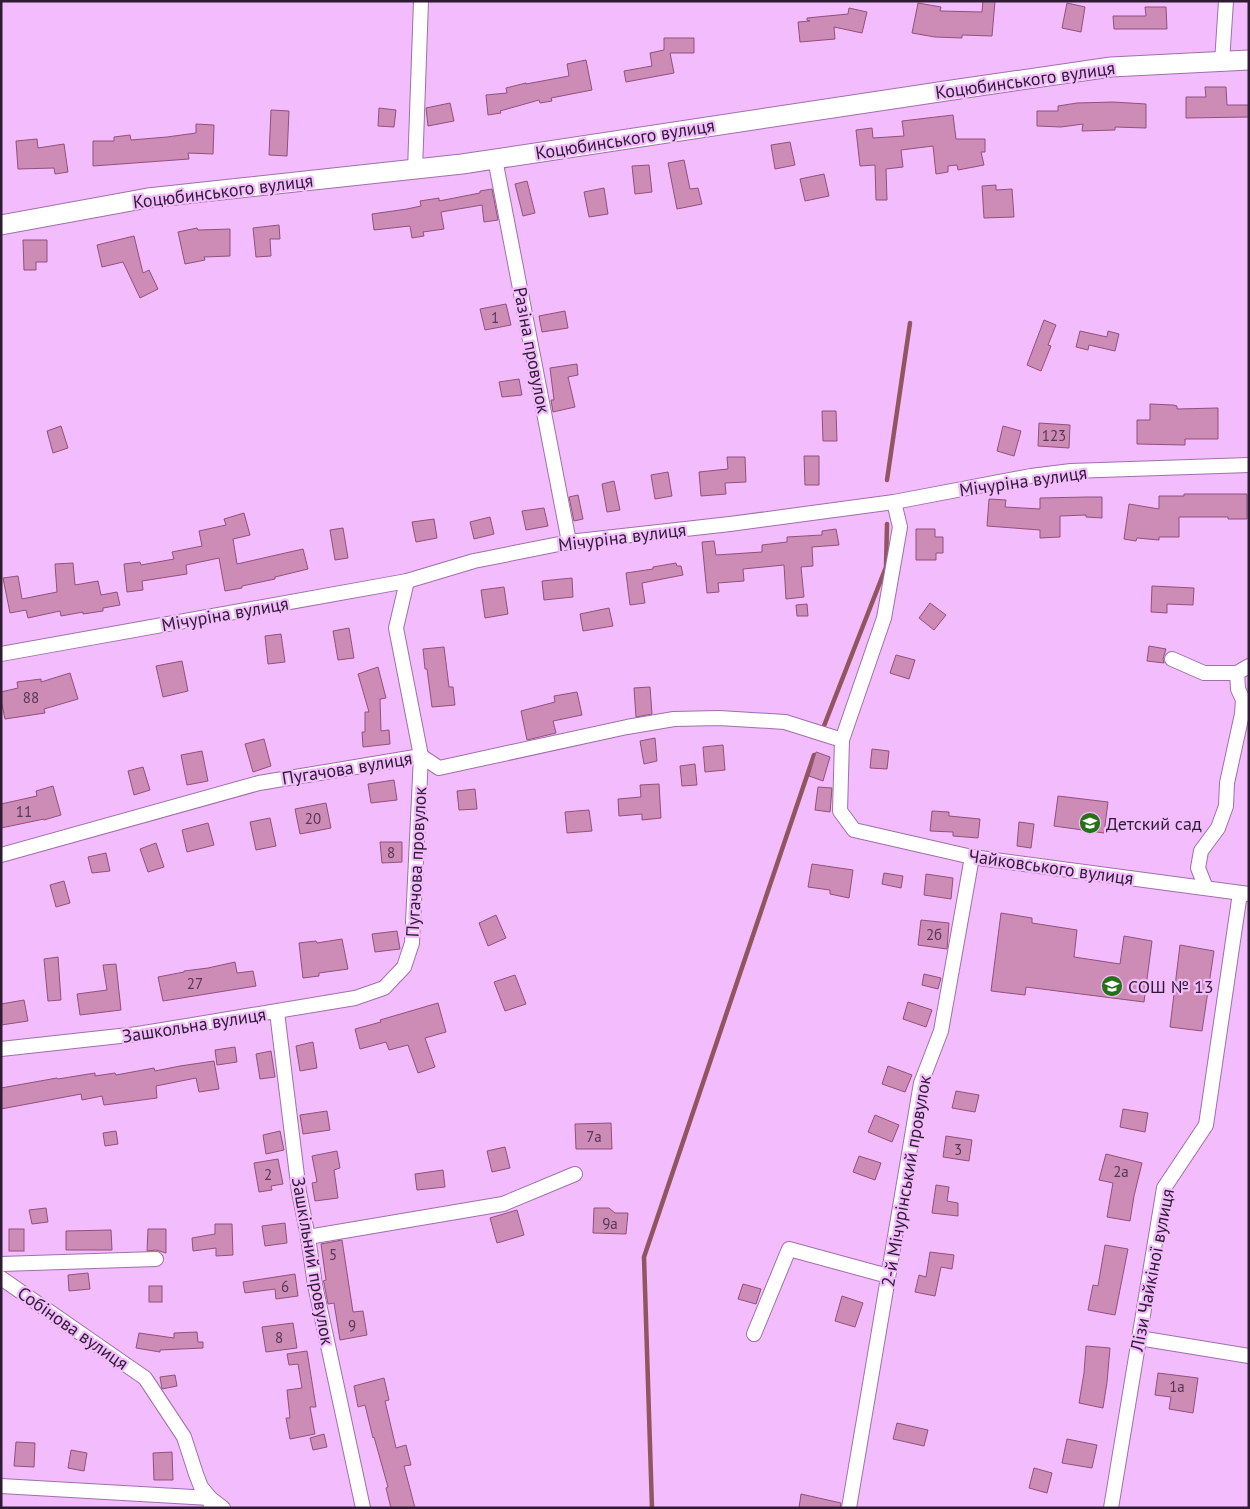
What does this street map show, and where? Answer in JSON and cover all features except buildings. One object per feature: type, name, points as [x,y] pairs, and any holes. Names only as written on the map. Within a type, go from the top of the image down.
[{"type":"street","points":[[415,170],[421,1]]},
{"type":"street","points":[[1222,62],[1226,1]]},
{"type":"street","name":"Коцюбинського вулиця","points":[[1,226],[148,198],[415,170],[1111,67],[1249,60]]},
{"type":"street","name":"Разіна провулок","points":[[495,159],[569,542]]},
{"type":"street","name":"Мічуріна вулиця","points":[[1,654],[407,581],[474,561],[569,542],[730,524],[894,502],[1031,476],[1071,471],[1249,465]]},
{"type":"street","points":[[842,740],[884,618],[900,527],[894,502]]},
{"type":"street","name":"Пугачова провулок","points":[[384,988],[404,967],[412,943],[421,756],[396,628],[407,581]]},
{"type":"street","points":[[1172,659],[1204,672],[1243,669],[1238,689],[1242,700],[1242,714],[1227,783],[1226,806],[1218,828],[1201,851],[1198,868],[1206,888]]},
{"type":"street","name":"Пугачова вулиця","points":[[1,855],[259,782],[421,756],[439,768],[627,727],[674,719],[719,718],[785,722],[842,740]]},
{"type":"street","name":"Чайковського вулиця","points":[[842,740],[840,811],[854,830],[972,857],[1244,894]]},
{"type":"street","name":"2-й Мічурінський провулок","points":[[849,1508],[921,1083],[941,1031],[972,857]]},
{"type":"street","name":"Лізи Чайкіної вулиця","points":[[1111,1508],[1164,1188],[1206,1125],[1244,894]]},
{"type":"street","name":"Зашкольна вулиця","points":[[1,1049],[138,1034],[277,1012],[355,998],[384,988]]},
{"type":"street","name":"Зашкільний провулок","points":[[277,1012],[299,1192],[315,1286],[363,1508]]},
{"type":"street","points":[[308,1237],[503,1204],[575,1174]]},
{"type":"street","points":[[754,1334],[789,1249],[888,1276]]},
{"type":"street","points":[[1,1264],[156,1259]]},
{"type":"street","name":"Собінова вулиця","points":[[1,1278],[146,1378],[184,1437],[201,1487],[210,1503]]},
{"type":"street","points":[[1139,1338],[1249,1356]]},
{"type":"street","points":[[1,1486],[210,1503],[223,1508]]},
{"type":"waterway","points":[[887,480],[910,323]]},
{"type":"waterway","points":[[822,731],[886,567],[887,524]]},
{"type":"waterway","points":[[652,1508],[644,1257],[814,755]]},
{"type":"place","name":"Детский сад","points":[[1090,823]]},
{"type":"place","name":"СОШ № 13","points":[[1112,986]]}]
